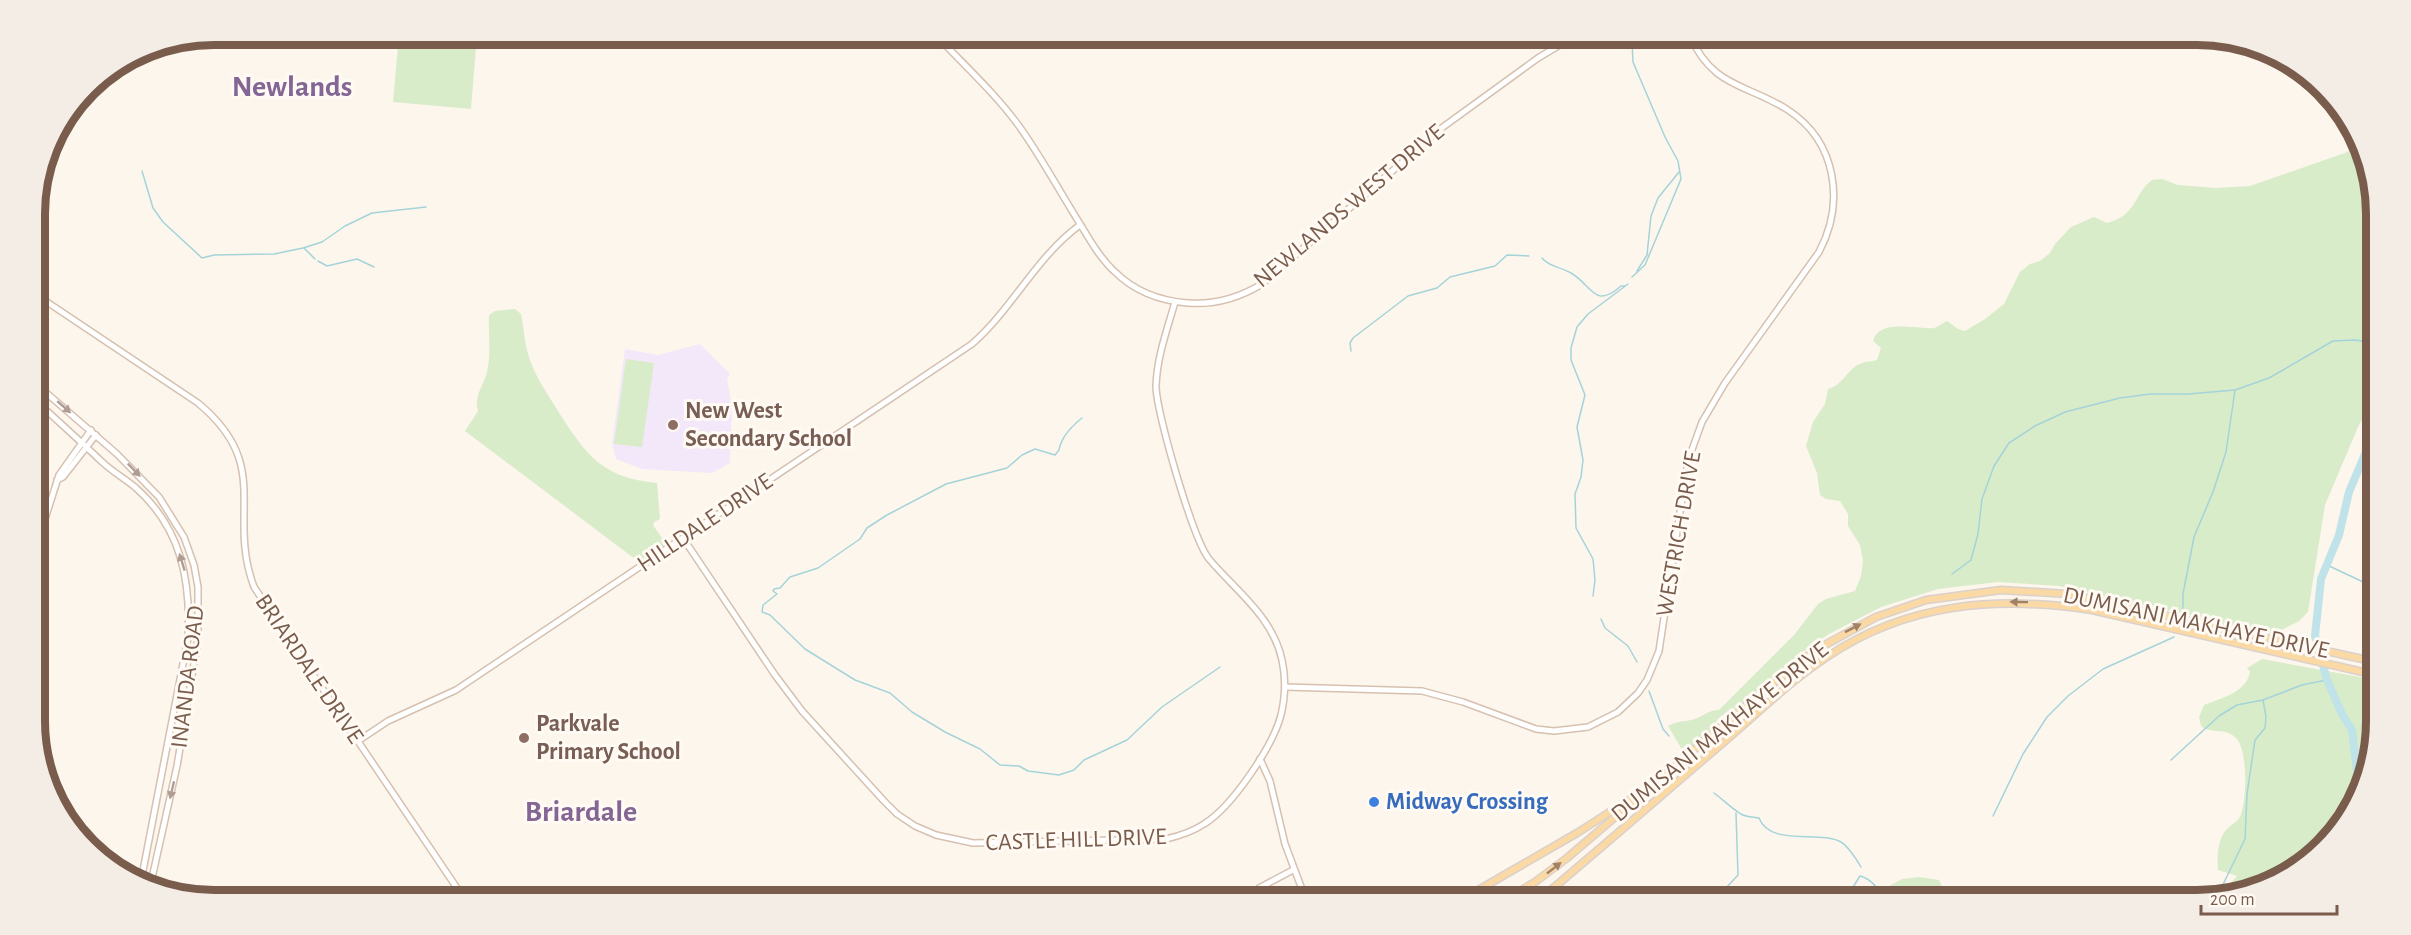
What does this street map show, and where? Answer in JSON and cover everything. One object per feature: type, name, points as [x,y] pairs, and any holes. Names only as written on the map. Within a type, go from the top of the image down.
[{"type":"main road","name":"DUMISANI MAKHAYE DRIVE","points":[[1521,890],[1548,873],[1814,651],[1876,617],[1926,600],[1984,591],[2045,591],[2100,600],[2366,660]]},
{"type":"main road","name":"DUMISANI MAKHAYE DRIVE","points":[[1551,890],[1810,669],[1846,645],[1903,620],[1966,605],[2010,602],[2046,604],[2092,610],[2366,673]]},
{"type":"main road","points":[[1478,890],[1577,833],[1664,777]]},
{"type":"street","name":"NEWLANDS WEST DRIVE","points":[[945,45],[1011,115],[1098,252],[1120,276],[1148,294],[1175,302],[1197,304],[1224,300],[1262,284],[1443,127],[1538,58],[1560,45]]},
{"type":"street","name":"WESTRICH DRIVE","points":[[1285,687],[1422,691],[1463,702],[1536,729],[1554,732],[1588,727],[1610,718],[1627,706],[1647,680],[1659,651],[1685,478],[1699,429],[1725,383],[1819,252],[1829,230],[1835,204],[1833,175],[1828,158],[1810,130],[1788,110],[1722,77],[1711,68],[1695,45]]},
{"type":"street","name":"HILLDALE DRIVE","points":[[358,741],[388,721],[456,690],[972,344],[993,323],[1050,250],[1080,225]]},
{"type":"street","name":"BRIARDALE DRIVE","points":[[45,301],[198,403],[226,431],[234,444],[243,470],[244,550],[254,587],[458,890]]},
{"type":"street","name":"CASTLE HILL DRIVE","points":[[683,538],[802,711],[897,814],[915,826],[953,841],[991,844],[1166,839],[1193,830],[1227,805],[1260,759],[1278,724],[1285,687],[1282,661],[1268,626],[1202,549],[1173,459],[1156,390],[1157,368],[1175,302]]},
{"type":"street","name":"INANDA ROAD","points":[[45,391],[94,432],[144,480],[170,512],[184,537],[194,565],[198,587],[198,639],[177,766],[152,878]]},
{"type":"street","name":"INANDA ROAD","points":[[45,409],[100,460],[134,487],[161,516],[181,556],[188,582],[190,608],[188,638],[142,874]]},
{"type":"street","points":[[45,518],[57,480],[63,477],[94,432]]},
{"type":"street","points":[[1260,759],[1270,781],[1293,870],[1302,890]]},
{"type":"street","points":[[1258,890],[1293,870]]},
{"type":"shaded area","name":"New West Secondary School","points":[[700,344],[730,374],[727,379],[732,406],[730,463],[712,473],[642,469],[616,459],[612,444],[625,349],[658,355]]},
{"type":"green space","points":[[398,45],[476,45],[471,109],[393,102]]},
{"type":"green space","points":[[2353,149],[2365,192],[2366,412],[2325,505],[2308,612],[2299,621],[2274,634],[2059,586],[1998,582],[1938,589],[1881,607],[1829,634],[1804,651],[1737,707],[1721,716],[1704,736],[1684,753],[1668,726],[1719,710],[1794,635],[1818,604],[1826,599],[1855,591],[1861,576],[1863,561],[1860,545],[1848,526],[1848,514],[1840,501],[1826,499],[1820,495],[1817,473],[1806,446],[1813,422],[1825,404],[1828,389],[1838,384],[1857,365],[1877,360],[1881,348],[1873,341],[1877,334],[1891,327],[1934,328],[1947,321],[1965,331],[2004,304],[2020,272],[2050,253],[2071,227],[2094,217],[2107,223],[2124,215],[2152,180],[2162,179],[2178,185],[2216,188],[2250,186]]},
{"type":"green space","points":[[515,309],[521,314],[531,362],[545,391],[587,452],[597,462],[622,476],[657,483],[660,519],[653,525],[666,544],[639,562],[465,431],[478,411],[478,394],[487,373],[489,315],[495,311]]},
{"type":"green space","points":[[626,359],[654,363],[642,447],[614,444]]},
{"type":"green space","points":[[2262,659],[2366,678],[2365,743],[2349,796],[2338,815],[2317,841],[2300,855],[2262,877],[2227,887],[2237,876],[2218,870],[2219,847],[2225,831],[2238,820],[2241,814],[2245,786],[2244,762],[2242,751],[2235,737],[2226,732],[2205,729],[2201,726],[2199,717],[2204,705],[2232,694],[2244,685],[2250,672],[2247,668]]},
{"type":"green space","points":[[1919,877],[1939,880],[1944,890],[1882,890],[1902,879]]},
{"type":"waterway","points":[[1632,45],[1633,62],[1665,137],[1678,161],[1681,179],[1645,265],[1632,277]]},
{"type":"waterway","points":[[142,171],[153,208],[163,222],[202,258],[214,255],[274,254],[303,248],[322,242],[345,226],[372,213],[426,207]]},
{"type":"waterway","points":[[1637,271],[1647,255],[1651,216],[1658,198],[1679,172]]},
{"type":"waterway","points":[[304,248],[315,259]]},
{"type":"waterway","points":[[1351,351],[1350,343],[1353,338],[1408,296],[1437,288],[1450,277],[1495,266],[1507,255],[1529,256]]},
{"type":"waterway","points":[[1542,258],[1571,273],[1599,296],[1605,296],[1625,286]]},
{"type":"waterway","points":[[318,261],[327,266],[357,259],[374,267]]},
{"type":"waterway","points":[[1593,596],[1595,580],[1593,559],[1576,528],[1575,494],[1581,477],[1583,460],[1577,427],[1585,395],[1571,360],[1571,348],[1577,327],[1588,314],[1628,284]]},
{"type":"waterway","points":[[1952,574],[1971,560],[1978,534],[1982,499],[1994,466],[2009,443],[2035,426],[2065,412],[2120,398],[2150,394],[2235,390],[2269,378],[2333,341],[2366,342]]},
{"type":"waterway","points":[[2183,612],[2183,594],[2194,537],[2213,492],[2226,452],[2235,390]]},
{"type":"waterway","points":[[1082,418],[1068,432],[1055,455],[1035,449],[1022,455],[1007,468],[946,484],[887,515],[867,528],[860,539],[818,568],[790,577],[780,588],[774,589],[773,591],[777,594],[763,605],[762,612],[770,615],[805,649],[855,680],[890,693],[912,712],[980,749],[1000,765],[1019,766],[1028,771],[1059,775],[1074,770],[1084,760],[1127,740],[1162,707],[1220,667]]},
{"type":"waterway","points":[[2357,774],[2352,730],[2327,680],[2315,636],[2321,579],[2339,535],[2349,492],[2366,452]]},
{"type":"waterway","points":[[2327,565],[2366,583]]},
{"type":"waterway","points":[[1601,619],[1605,628],[1628,646],[1637,662]]},
{"type":"waterway","points":[[1993,816],[2023,754],[2047,717],[2068,696],[2103,669],[2174,637]]},
{"type":"waterway","points":[[2171,760],[2219,716],[2237,705],[2263,700],[2302,685],[2327,680]]},
{"type":"waterway","points":[[1649,691],[1663,729],[1669,736]]},
{"type":"waterway","points":[[2221,888],[2245,839],[2247,794],[2255,740],[2265,728],[2263,700]]},
{"type":"waterway","points":[[1714,793],[1740,814],[1759,818],[1765,827],[1774,832],[1784,835],[1821,837],[1841,842],[1849,849],[1861,867]]},
{"type":"waterway","points":[[1724,890],[1738,875],[1736,813]]},
{"type":"waterway","points":[[1853,890],[1860,876],[1872,882],[1879,890]]},
{"type":"place","name":"New West Secondary School","points":[[673,425]]},
{"type":"place","name":"Parkvale Primary School","points":[[524,738]]},
{"type":"place","name":"Midway Crossing","points":[[1374,802]]},
{"type":"district","name":"Newlands","points":[[292,87]]},
{"type":"district","name":"Briardale","points":[[581,812]]}]
